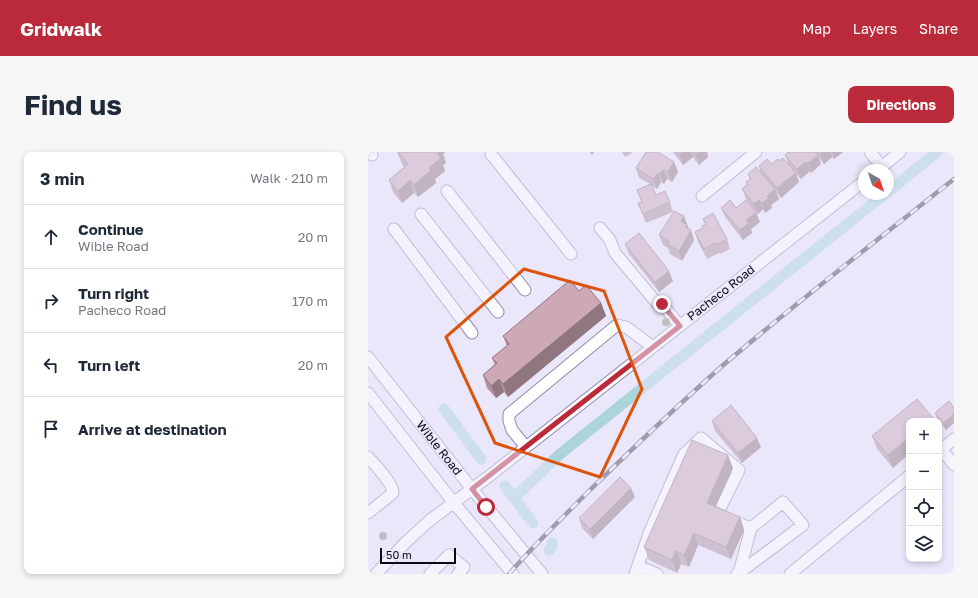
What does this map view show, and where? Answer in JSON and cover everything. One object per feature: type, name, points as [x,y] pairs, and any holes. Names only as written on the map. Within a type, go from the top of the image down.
[{"type":"street","points":[[702,196],[756,152]]},
{"type":"street","points":[[870,152],[878,164]]},
{"type":"street","points":[[885,164],[900,152]]},
{"type":"street","points":[[491,154],[571,254]]},
{"type":"street","name":"Pacheco Road","points":[[376,574],[405,543],[429,521],[526,447],[858,186]]},
{"type":"street","points":[[447,191],[526,290]]},
{"type":"street","points":[[421,214],[498,312]]},
{"type":"street","points":[[600,228],[610,240],[614,253],[656,302],[662,304],[680,326]]},
{"type":"street","points":[[394,229],[472,333]]},
{"type":"street","points":[[526,447],[512,430],[509,421],[509,414],[618,325],[626,327],[653,347]]},
{"type":"street","name":"Wible Road","points":[[368,357],[472,489],[542,574]]},
{"type":"street","name":"Wible Road","points":[[368,393],[454,503],[513,574]]},
{"type":"street","points":[[657,574],[636,570],[650,531],[684,454],[701,438],[739,470],[717,515],[751,528]]},
{"type":"street","points":[[942,448],[954,439]]},
{"type":"street","points":[[942,452],[954,465]]},
{"type":"street","points":[[368,457],[394,490],[393,493],[368,513]]},
{"type":"street","points":[[790,574],[906,478]]},
{"type":"street","points":[[783,502],[803,525],[738,573],[751,528],[783,502]]},
{"type":"street","points":[[430,574],[449,555],[464,567],[458,574]]},
{"type":"highlighted area","points":[[524,269],[604,291],[642,389],[600,477],[495,443],[446,337]]},
{"type":"building","points":[[398,152],[440,152],[437,154],[441,158],[429,168],[431,170],[414,185],[410,180],[398,191],[389,180],[408,164]]},
{"type":"building","points":[[646,152],[658,152],[674,162],[668,172],[663,170],[660,174],[658,173],[654,179],[636,168]]},
{"type":"building","points":[[677,152],[684,152],[680,155]]},
{"type":"building","points":[[693,152],[700,152],[696,155]]},
{"type":"building","points":[[788,152],[816,152],[818,155],[797,169],[785,155]]},
{"type":"building","points":[[783,158],[796,173],[777,188],[759,166],[767,159],[772,164],[778,159],[779,161]]},
{"type":"building","points":[[756,167],[775,189],[767,196],[769,198],[762,203],[759,200],[754,204],[742,189],[748,184],[746,182],[751,179],[748,174]]},
{"type":"building","points":[[651,184],[656,195],[665,191],[670,202],[643,214],[638,203],[642,202],[637,190]]},
{"type":"building","points":[[730,200],[736,208],[746,200],[756,212],[746,220],[749,223],[740,230],[721,208]]},
{"type":"building","points":[[674,211],[684,216],[681,221],[687,225],[685,227],[691,230],[679,251],[667,244],[669,241],[659,235]]},
{"type":"building","points":[[713,213],[727,239],[704,249],[695,232],[703,228],[702,226],[706,224],[703,219]]},
{"type":"building","points":[[639,233],[669,271],[655,282],[625,244]]},
{"type":"building","points":[[570,280],[579,291],[586,285],[601,303],[503,384],[499,379],[491,386],[483,375],[497,363],[492,358],[509,344],[503,336]]},
{"type":"building","points":[[917,399],[933,418],[906,418],[906,440],[888,455],[872,436]]},
{"type":"building","points":[[949,401],[954,408],[954,414],[943,423],[942,418],[939,418],[935,413]]},
{"type":"building","points":[[731,405],[757,438],[738,453],[712,421]]},
{"type":"building","points":[[692,440],[728,455],[707,503],[740,517],[726,547],[694,533],[684,555],[676,551],[672,560],[644,547]]},
{"type":"building","points":[[620,477],[631,488],[590,529],[579,518]]},
{"type":"waterway","points":[[894,187],[937,152]]},
{"type":"waterway","points":[[514,497],[560,454],[878,200]]},
{"type":"waterway","points":[[444,409],[481,459]]},
{"type":"waterway","points":[[505,486],[533,523]]},
{"type":"waterway","points":[[549,550],[552,547],[552,543]]},
{"type":"railway","points":[[509,574],[538,542],[589,491],[687,397],[808,295],[954,179]]},
{"type":"route","points":[[486,507],[472,489],[680,326],[662,304]]}]
